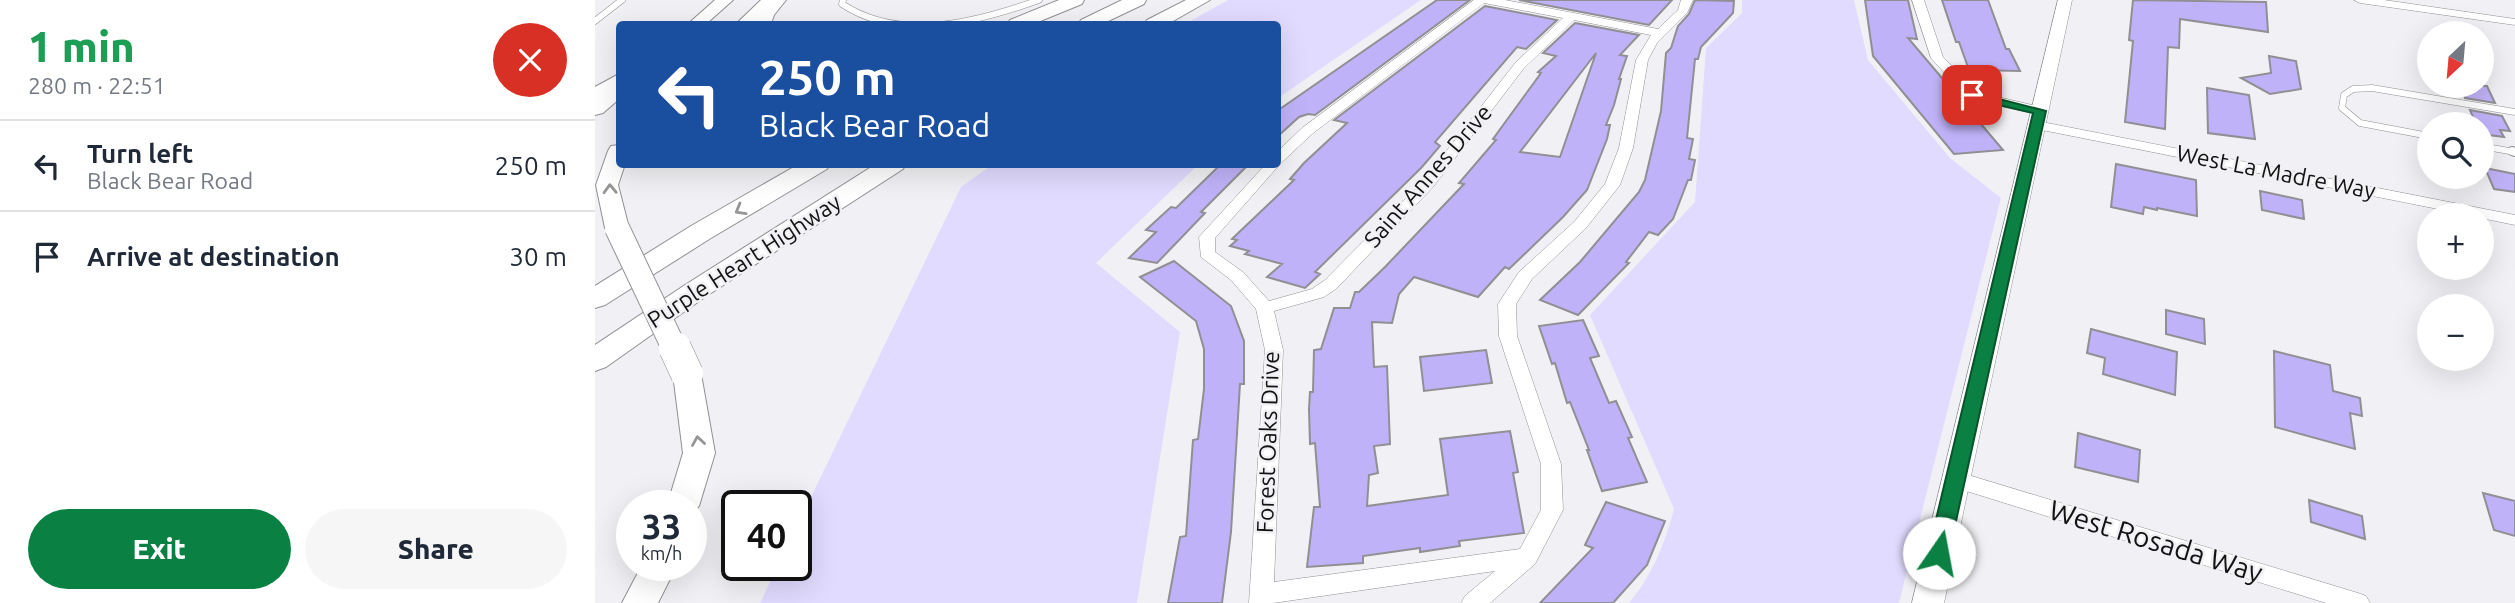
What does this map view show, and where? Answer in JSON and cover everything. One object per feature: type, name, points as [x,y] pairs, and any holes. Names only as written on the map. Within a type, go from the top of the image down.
[{"type":"highway","points":[[762,21],[765,13],[777,0]]},
{"type":"highway","points":[[1024,21],[1075,0]]},
{"type":"highway","points":[[1094,21],[1137,0]]},
{"type":"highway","points":[[1160,21],[1201,0]]},
{"type":"highway","points":[[595,108],[616,90]]},
{"type":"highway","name":"Purple Heart Highway","points":[[602,293],[811,168]]},
{"type":"highway","name":"Purple Heart Highway","points":[[595,360],[695,290],[888,168]]},
{"type":"main road","points":[[700,21],[725,0]]},
{"type":"main road","points":[[747,21],[771,0]]},
{"type":"main road","points":[[595,96],[616,82]]},
{"type":"main road","points":[[616,160],[607,185],[617,229],[687,374],[699,453],[688,490]]},
{"type":"main road","points":[[640,603],[652,581]]},
{"type":"street","points":[[1281,156],[1307,131],[1481,0]]},
{"type":"street","points":[[1487,0],[1660,33]]},
{"type":"street","points":[[1473,603],[1527,557],[1552,510],[1551,464],[1508,336],[1507,304],[1525,275],[1580,225],[1612,186],[1626,148],[1642,60],[1660,33],[1683,11],[1687,0]]},
{"type":"street","name":"West La Madre Way","points":[[1918,0],[1937,58],[1972,95],[2038,118],[2515,220]]},
{"type":"street","points":[[1928,603],[2065,0]]},
{"type":"street","points":[[2360,0],[2515,22]]},
{"type":"street","name":"Saint Annes Drive","points":[[1265,308],[1318,293],[1331,284],[1428,184],[1471,133],[1520,65],[1572,16]]},
{"type":"street","name":"Forest Oaks Drive","points":[[1261,599],[1274,350],[1265,308],[1237,276],[1207,254],[1207,236],[1269,168]]},
{"type":"street","name":"West Rosada Way","points":[[1955,479],[2358,603]]},
{"type":"street","points":[[1261,599],[1527,557]]},
{"type":"lane","points":[[595,20],[622,0]]},
{"type":"lane","points":[[843,0],[842,4],[853,13],[870,21]]},
{"type":"lane","points":[[954,21],[973,20],[1039,0]]},
{"type":"lane","points":[[2417,134],[2360,123],[2342,108],[2344,95],[2353,89],[2372,88],[2515,112]]},
{"type":"lane","points":[[2494,148],[2515,152]]},
{"type":"shaded area","points":[[1228,0],[1421,0],[1281,96],[1281,21],[1190,21]]},
{"type":"shaded area","points":[[1742,0],[1854,0],[1868,60],[1950,158],[2001,198],[1899,603],[1629,603],[1657,559],[1674,509],[1590,315],[1695,202],[1706,48],[1742,13]]},
{"type":"shaded area","points":[[988,168],[1195,168],[1096,263],[1180,332],[1137,603],[760,603],[770,581],[812,581],[812,495],[961,187]]},
{"type":"building","points":[[1437,0],[1470,0],[1315,115],[1299,117],[1281,133],[1281,108]]},
{"type":"building","points":[[1519,0],[1672,0],[1649,25]]},
{"type":"building","points":[[1695,0],[1734,1],[1733,13],[1701,47],[1698,59],[1695,59],[1687,138],[1693,139],[1689,159],[1695,160],[1691,180],[1688,180],[1673,219],[1658,235],[1649,232],[1626,262],[1629,263],[1578,315],[1540,300],[1580,262],[1639,192],[1645,180],[1661,111],[1666,53],[1671,48],[1678,26],[1689,14]]},
{"type":"building","points":[[1865,0],[1908,0],[1917,39],[1908,38],[2003,150],[1954,154],[1873,56]]},
{"type":"building","points":[[1942,0],[1988,0],[2006,49],[2009,49],[2020,71],[1969,70]]},
{"type":"building","points":[[2133,0],[2266,2],[2268,32],[2180,19],[2179,48],[2168,47],[2165,129],[2125,122],[2133,41],[2129,40]]},
{"type":"building","points":[[1485,6],[1557,20],[1526,49],[1517,47],[1435,142],[1440,146],[1422,167],[1315,272],[1320,274],[1305,288],[1267,277],[1282,264],[1245,254],[1249,251],[1230,246],[1237,240],[1232,239],[1294,180],[1290,179],[1304,163],[1347,123],[1334,120]]},
{"type":"building","points":[[1575,23],[1639,35],[1620,55],[1627,56],[1606,125],[1610,125],[1607,139],[1587,190],[1509,269],[1505,267],[1478,297],[1414,277],[1399,294],[1392,323],[1372,322],[1374,367],[1387,366],[1390,444],[1374,446],[1378,473],[1369,475],[1367,506],[1448,495],[1440,439],[1510,431],[1518,472],[1513,473],[1524,533],[1459,541],[1460,546],[1420,552],[1420,548],[1363,556],[1363,563],[1307,567],[1314,507],[1320,507],[1315,443],[1310,444],[1309,409],[1310,392],[1313,392],[1314,350],[1321,349],[1334,308],[1350,308],[1355,292],[1359,292],[1385,267],[1464,184],[1459,183],[1496,140],[1493,139],[1541,73],[1538,72],[1556,56],[1543,53]],"holes":[[[1596,53],[1560,157],[1520,152]]]},
{"type":"building","points":[[2269,56],[2296,61],[2301,89],[2270,94],[2241,78],[2271,73]]},
{"type":"building","points":[[2207,88],[2249,95],[2255,139],[2208,133]]},
{"type":"building","points":[[2465,98],[2493,98],[2495,103]]},
{"type":"building","points":[[2494,114],[2502,116],[2510,131],[2500,130],[2504,137],[2494,136]]},
{"type":"building","points":[[2116,164],[2196,180],[2197,216],[2157,208],[2144,207],[2143,214],[2111,207]]},
{"type":"building","points":[[1217,168],[1245,168],[1201,212],[1205,213],[1157,263],[1129,258],[1156,232],[1146,230],[1171,207],[1176,208]]},
{"type":"building","points":[[2494,170],[2515,174],[2515,192],[2494,189]]},
{"type":"building","points":[[2260,191],[2302,200],[2304,219],[2262,210]]},
{"type":"building","points":[[1174,261],[1231,306],[1244,341],[1244,384],[1240,384],[1231,532],[1222,603],[1168,603],[1180,537],[1186,536],[1193,440],[1198,439],[1204,389],[1204,349],[1196,321],[1140,277]]},
{"type":"building","points":[[2166,310],[2204,319],[2205,344],[2166,334]]},
{"type":"building","points":[[1583,320],[1599,356],[1590,358],[1609,403],[1616,401],[1647,482],[1602,491],[1570,402],[1567,403],[1555,363],[1552,364],[1539,326]]},
{"type":"building","points":[[2091,329],[2177,352],[2175,395],[2103,374],[2105,358],[2087,353]]},
{"type":"building","points":[[1486,350],[1492,383],[1424,391],[1420,357]]},
{"type":"building","points":[[2274,351],[2330,365],[2333,391],[2360,398],[2362,416],[2350,413],[2355,449],[2275,427]]},
{"type":"building","points":[[2078,433],[2140,450],[2138,482],[2075,467]]},
{"type":"building","points":[[2483,493],[2515,501],[2515,536],[2494,530]]},
{"type":"building","points":[[2309,500],[2362,516],[2365,539],[2311,522]]},
{"type":"building","points":[[1606,502],[1665,521],[1647,565],[1613,603],[1540,603],[1593,548],[1585,545]]},
{"type":"route","points":[[1939,553],[2040,111],[1972,95]]}]
